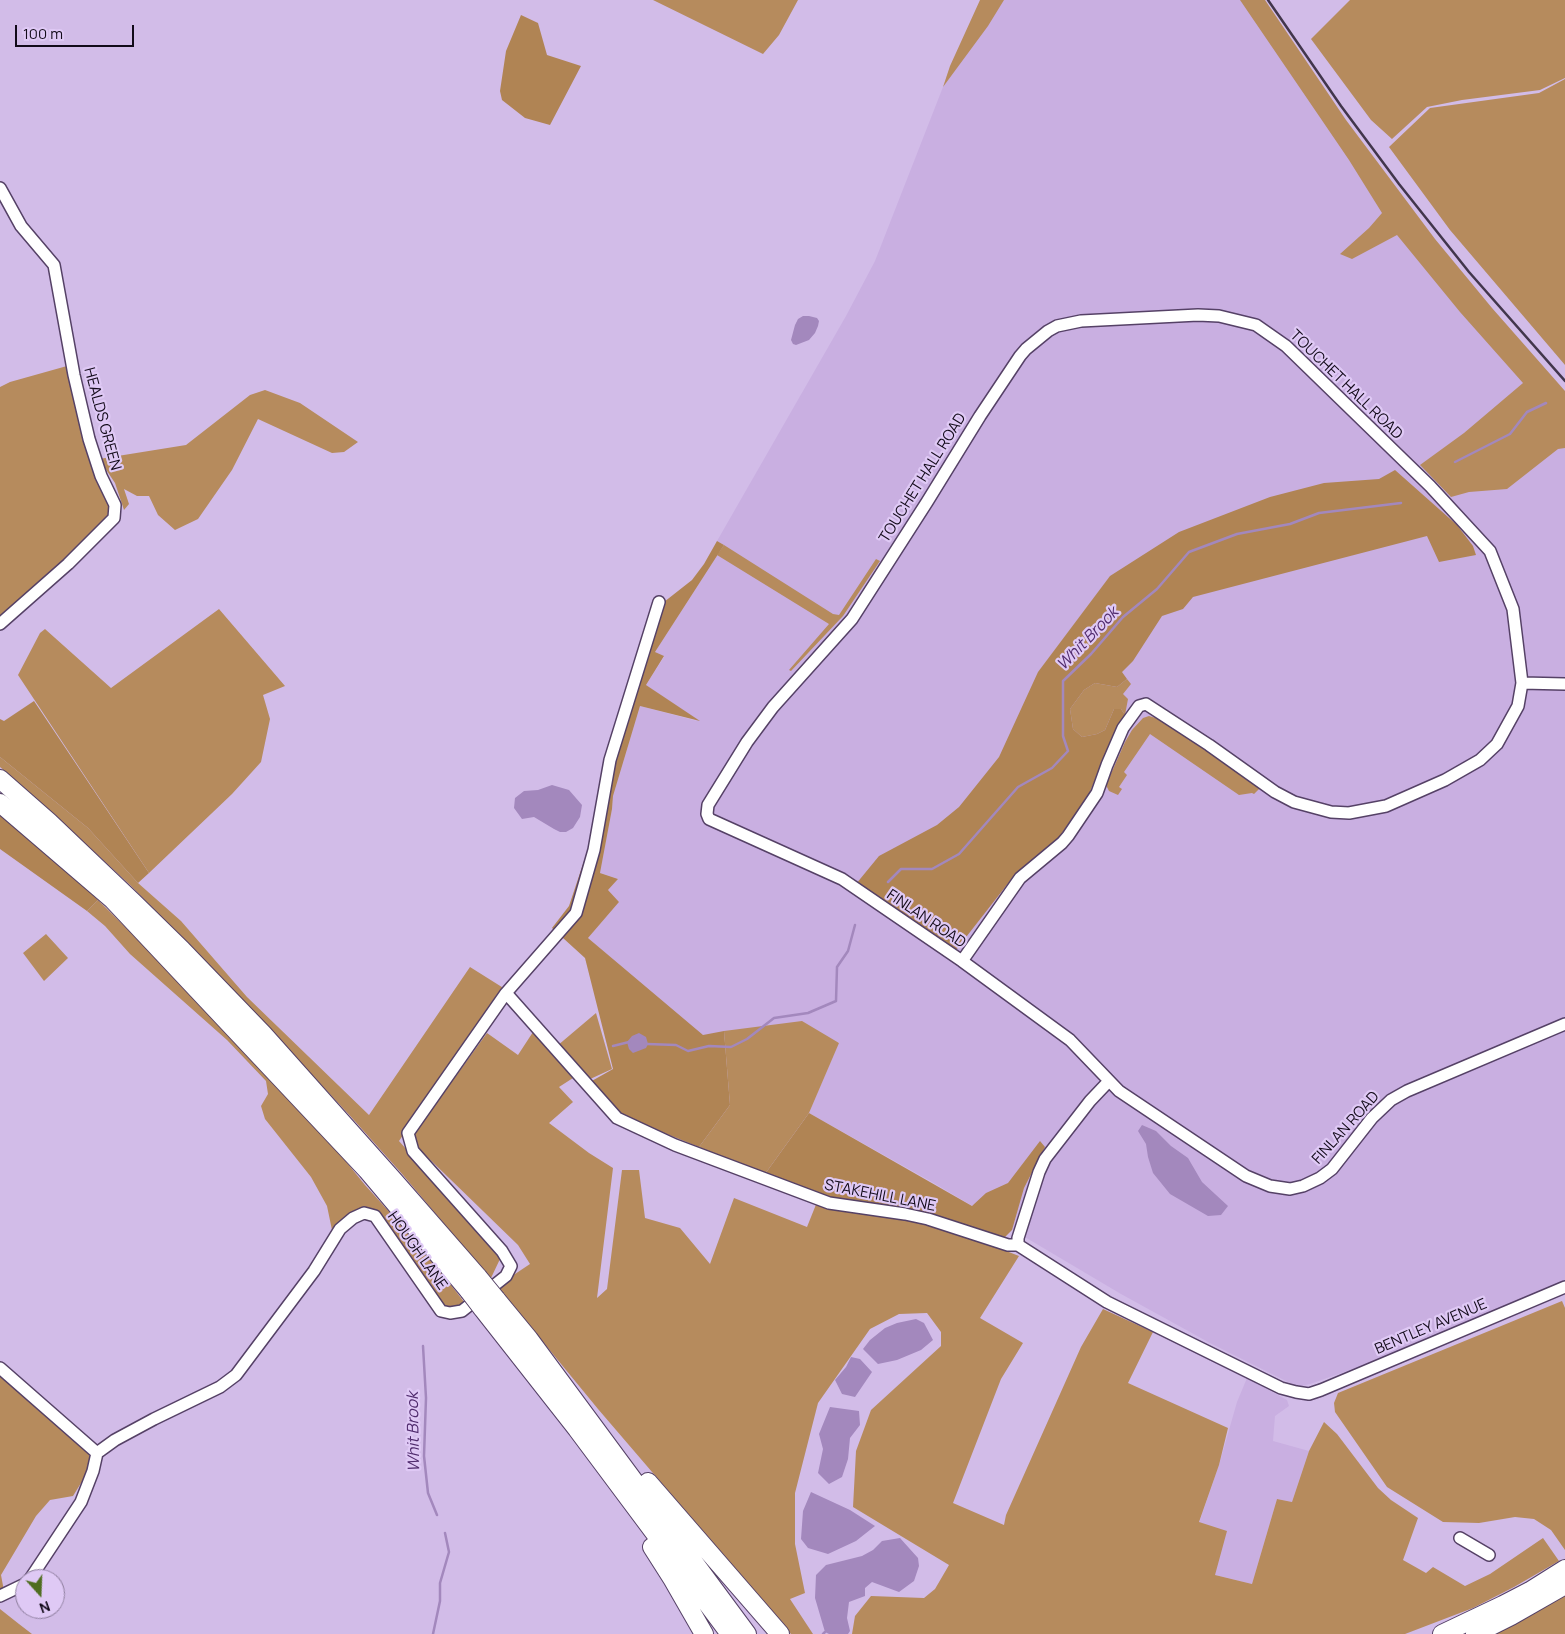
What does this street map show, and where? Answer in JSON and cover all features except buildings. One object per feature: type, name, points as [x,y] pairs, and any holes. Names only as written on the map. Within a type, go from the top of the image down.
[{"type":"highway","points":[[0,779],[50,822],[133,902],[243,1013],[395,1182],[489,1303],[528,1339],[664,1501],[780,1634]]},
{"type":"highway","points":[[0,803],[114,900],[473,1284]]},
{"type":"highway","points":[[489,1303],[536,1376],[636,1522],[673,1580],[704,1634]]},
{"type":"highway","points":[[528,1339],[748,1634]]},
{"type":"highway","points":[[536,1376],[730,1634]]},
{"type":"highway","points":[[1442,1634],[1510,1602],[1565,1569]]},
{"type":"highway","points":[[1475,1634],[1565,1585]]},
{"type":"street","name":"HEALDS GREEN","points":[[0,188],[21,226],[54,265],[74,375],[89,439],[101,476],[115,505],[114,518],[68,564],[0,624]]},
{"type":"street","name":"TOUCHET HALL ROAD","points":[[707,814],[708,805],[747,742],[773,707],[836,638],[856,613],[980,416],[1020,356],[1040,336],[1057,326],[1081,321],[1188,315],[1219,316],[1256,325],[1286,346],[1430,486],[1490,552],[1513,609],[1522,683],[1518,706],[1497,744],[1480,760],[1445,780],[1386,806],[1349,813],[1331,812],[1294,802],[1276,792],[1146,704],[1139,706],[1123,728],[1097,793],[1068,836],[1020,878],[962,961]]},
{"type":"street","points":[[506,993],[576,913],[594,850],[610,760],[659,602]]},
{"type":"street","points":[[1522,683],[1565,684]]},
{"type":"street","name":"FINLAN ROAD","points":[[707,814],[709,819],[714,822],[842,879],[962,961],[1070,1040],[1119,1091],[1246,1176],[1270,1186],[1290,1189],[1315,1181],[1332,1170],[1372,1118],[1391,1100],[1407,1091],[1565,1024]]},
{"type":"street","name":"STAKEHILL LANE","points":[[506,993],[617,1118],[675,1144],[829,1204],[905,1214],[928,1219],[1008,1246],[1018,1245],[1107,1302],[1281,1388],[1309,1394]]},
{"type":"street","name":"HOUGH LANE","points":[[97,1453],[115,1440],[154,1419],[220,1387],[236,1375],[314,1271],[340,1229],[353,1218],[364,1213],[375,1216],[441,1312],[462,1311],[506,1276],[511,1266],[502,1251],[413,1151],[408,1133],[506,993]]},
{"type":"street","points":[[1018,1245],[1021,1227],[1038,1172],[1045,1159],[1090,1101],[1109,1081]]},
{"type":"street","name":"BENTLEY AVENUE","points":[[1309,1394],[1565,1287]]},
{"type":"street","points":[[0,1368],[97,1453],[93,1471],[81,1502],[37,1569]]},
{"type":"street","points":[[1460,1538],[1488,1555]]},
{"type":"street","points":[[0,1596],[15,1589]]},
{"type":"shaded area","points":[[653,0],[798,0],[779,35],[763,54]]},
{"type":"shaded area","points":[[980,0],[1004,0],[988,26],[943,87],[950,66]]},
{"type":"shaded area","points":[[995,0],[1260,0],[1406,225],[1565,416],[1565,1280],[1361,1366],[1298,1387],[1210,1343],[1121,1294],[932,1182],[809,1113],[839,1042],[700,1037],[588,938],[619,902],[608,890],[618,879],[600,873],[613,796],[640,706],[697,721],[646,685],[664,657],[655,652],[724,545],[717,541],[846,316],[875,261],[943,87]]},
{"type":"shaded area","points":[[1240,0],[1265,0],[1346,120],[1435,239],[1492,308],[1565,391],[1565,448],[1558,449],[1507,489],[1469,492],[1451,497],[1420,465],[1464,433],[1523,383],[1460,312],[1397,235],[1352,259],[1340,254],[1369,228],[1382,213],[1349,160]]},
{"type":"shaded area","points":[[1350,0],[1565,0],[1565,78],[1540,90],[1462,100],[1427,107],[1392,139],[1371,120],[1311,39]]},
{"type":"shaded area","points":[[521,15],[538,23],[547,55],[581,66],[550,125],[525,118],[502,100],[500,91],[506,51]]},
{"type":"shaded area","points":[[1565,79],[1565,365],[1450,230],[1389,147],[1430,108],[1539,93]]},
{"type":"shaded area","points":[[803,316],[817,318],[819,321],[818,326],[809,340],[796,345],[791,340],[798,319]]},
{"type":"shaded area","points":[[67,366],[77,414],[92,466],[109,504],[108,515],[98,527],[19,603],[0,617],[0,387],[10,382]]},
{"type":"shaded area","points":[[265,390],[300,403],[358,442],[344,452],[332,453],[258,419],[232,470],[198,519],[175,530],[158,515],[149,496],[137,496],[124,489],[129,504],[124,510],[115,483],[99,459],[186,445],[250,395]]},
{"type":"shaded area","points":[[1395,470],[1457,525],[1473,546],[1476,555],[1439,562],[1427,536],[1193,597],[1183,609],[1162,616],[1133,661],[1122,672],[1127,679],[1117,687],[1095,683],[1084,690],[1070,709],[1073,729],[1082,737],[1105,730],[1114,709],[1121,709],[1125,715],[1110,743],[1089,794],[1055,843],[1013,877],[956,950],[856,884],[879,856],[937,825],[959,807],[999,757],[1038,672],[1110,576],[1179,532],[1270,497],[1324,483],[1379,479]]},
{"type":"shaded area","points":[[717,541],[724,545],[655,652],[664,656],[646,685],[700,721],[640,706],[613,796],[600,873],[618,879],[608,890],[619,902],[588,938],[703,1035],[724,1031],[730,1105],[699,1147],[617,1114],[590,1082],[613,1069],[585,958],[552,928],[569,906],[664,602],[692,580]]},
{"type":"shaded area","points":[[724,545],[833,614],[839,615],[876,559],[880,561],[843,616],[791,671],[789,670],[829,624],[717,555]]},
{"type":"shaded area","points":[[219,609],[285,686],[263,695],[270,719],[261,762],[232,794],[149,873],[18,675],[40,633],[45,629],[111,688]]},
{"type":"shaded area","points":[[1127,679],[1131,684],[1123,694],[1128,699],[1125,715],[1121,709],[1114,709],[1105,730],[1097,734],[1082,737],[1073,729],[1070,709],[1084,690],[1095,683],[1117,687]]},
{"type":"shaded area","points":[[34,701],[149,873],[138,883],[88,828],[0,757],[0,719],[4,721]]},
{"type":"shaded area","points":[[1149,716],[1159,719],[1176,729],[1260,788],[1254,794],[1239,795],[1150,734],[1124,772],[1127,775],[1119,787],[1122,789],[1118,795],[1109,791],[1106,785],[1125,742],[1132,730],[1143,718]]},
{"type":"shaded area","points":[[0,757],[88,828],[138,883],[181,921],[247,997],[369,1115],[470,967],[505,989],[399,1141],[499,1254],[500,1259],[491,1278],[403,1175],[238,995],[130,885],[0,767]]},
{"type":"shaded area","points":[[552,785],[569,790],[582,805],[580,817],[573,828],[566,832],[560,832],[534,817],[522,819],[514,808],[515,798],[524,791],[538,790]]},
{"type":"shaded area","points":[[0,814],[34,838],[98,900],[87,911],[0,849]]},
{"type":"shaded area","points":[[98,900],[199,1000],[323,1133],[365,1185],[422,1248],[465,1303],[452,1310],[441,1306],[373,1209],[352,1215],[332,1230],[327,1206],[311,1177],[265,1119],[261,1106],[268,1094],[266,1081],[227,1040],[130,954],[105,926],[87,911]]},
{"type":"shaded area","points":[[46,934],[68,958],[44,981],[23,953]]},
{"type":"shaded area","points":[[596,1013],[612,1069],[588,1080],[557,1046]]},
{"type":"shaded area","points":[[802,1021],[839,1043],[809,1113],[765,1174],[699,1147],[730,1105],[724,1031]]},
{"type":"shaded area","points":[[533,1032],[573,1078],[559,1087],[573,1102],[549,1123],[589,1153],[613,1168],[597,1298],[607,1289],[622,1170],[639,1170],[645,1218],[680,1228],[710,1264],[734,1198],[807,1227],[817,1202],[918,1221],[960,1233],[1019,1256],[980,1318],[1023,1343],[1001,1379],[953,1503],[1004,1525],[1006,1515],[1081,1347],[1103,1309],[1153,1332],[1128,1383],[1228,1428],[1219,1465],[1199,1522],[1227,1531],[1215,1575],[1252,1584],[1277,1499],[1292,1502],[1309,1451],[1324,1422],[1337,1434],[1378,1488],[1391,1500],[1418,1518],[1403,1560],[1426,1573],[1433,1567],[1465,1586],[1490,1574],[1543,1538],[1559,1561],[1473,1608],[1405,1634],[852,1634],[855,1616],[871,1596],[924,1598],[935,1589],[949,1565],[853,1507],[856,1451],[871,1410],[941,1346],[941,1332],[927,1313],[899,1314],[870,1329],[818,1403],[795,1493],[795,1544],[805,1593],[790,1599],[813,1634],[791,1634],[598,1409],[497,1286],[530,1264],[518,1245],[415,1145],[414,1134],[487,1033],[518,1055]]},
{"type":"shaded area","points":[[639,1033],[646,1037],[648,1044],[646,1048],[633,1053],[629,1049],[627,1042],[632,1036]]},
{"type":"shaded area","points":[[809,1113],[972,1206],[986,1193],[1008,1183],[1040,1141],[1045,1147],[1024,1188],[1012,1230],[1005,1237],[900,1207],[830,1200],[765,1174]]},
{"type":"shaded area","points":[[1142,1125],[1156,1131],[1171,1146],[1188,1158],[1202,1182],[1228,1206],[1221,1215],[1208,1216],[1170,1194],[1153,1173],[1146,1144],[1138,1131]]},
{"type":"shaded area","points":[[1562,1301],[1565,1308],[1565,1550],[1551,1530],[1534,1519],[1515,1517],[1479,1523],[1443,1522],[1387,1487],[1335,1412],[1334,1403],[1338,1393]]},
{"type":"shaded area","points":[[916,1319],[924,1323],[933,1340],[921,1350],[897,1360],[878,1364],[863,1349],[870,1340],[885,1328]]},
{"type":"shaded area","points":[[851,1357],[860,1359],[872,1372],[855,1397],[842,1394],[835,1380],[846,1367]]},
{"type":"shaded area","points":[[0,1375],[89,1453],[90,1459],[86,1475],[73,1496],[50,1500],[36,1516],[1,1575],[4,1591],[0,1593]]},
{"type":"shaded area","points":[[1247,1378],[1287,1400],[1289,1406],[1275,1416],[1273,1441],[1309,1451],[1292,1502],[1277,1499],[1252,1584],[1215,1575],[1199,1523],[1219,1465],[1237,1402]]},
{"type":"shaded area","points":[[830,1407],[859,1411],[860,1425],[850,1438],[848,1459],[842,1477],[829,1484],[818,1473],[823,1449],[819,1434]]},
{"type":"shaded area","points":[[811,1492],[850,1510],[875,1526],[856,1541],[828,1554],[808,1548],[801,1539],[803,1511]]},
{"type":"shaded area","points":[[900,1538],[918,1558],[919,1566],[914,1581],[899,1592],[872,1582],[865,1588],[865,1596],[849,1602],[847,1618],[850,1631],[848,1634],[829,1634],[825,1632],[815,1598],[816,1575],[826,1565],[862,1556],[873,1550],[882,1541]]},
{"type":"shaded area","points":[[1565,1594],[1565,1634],[1494,1634],[1511,1626]]},
{"type":"shaded area","points":[[0,1609],[19,1624],[32,1634],[0,1634]]},
{"type":"waterway","name":"Whit Brook","points":[[1455,462],[1510,434],[1527,412],[1546,403]]},
{"type":"waterway","name":"Whit Brook","points":[[888,882],[901,869],[932,869],[959,854],[1018,787],[1052,768],[1068,751],[1063,736],[1063,681],[1091,654],[1123,617],[1157,589],[1189,552],[1237,534],[1290,524],[1319,513],[1401,503]]},
{"type":"waterway","name":"Whit Brook","points":[[647,1044],[676,1045],[688,1051],[709,1046],[731,1047],[747,1039],[774,1018],[808,1013],[836,1001],[837,967],[848,951],[855,925]]},
{"type":"waterway","name":"Whit Brook","points":[[613,1046],[629,1042]]},
{"type":"waterway","name":"Whit Brook","points":[[423,1346],[426,1398],[424,1456],[428,1493],[437,1515]]},
{"type":"waterway","name":"Whit Brook","points":[[433,1634],[440,1601],[440,1583],[449,1552],[445,1533]]},
{"type":"railway","points":[[1268,0],[1341,106],[1399,184],[1469,272],[1565,381]]}]
